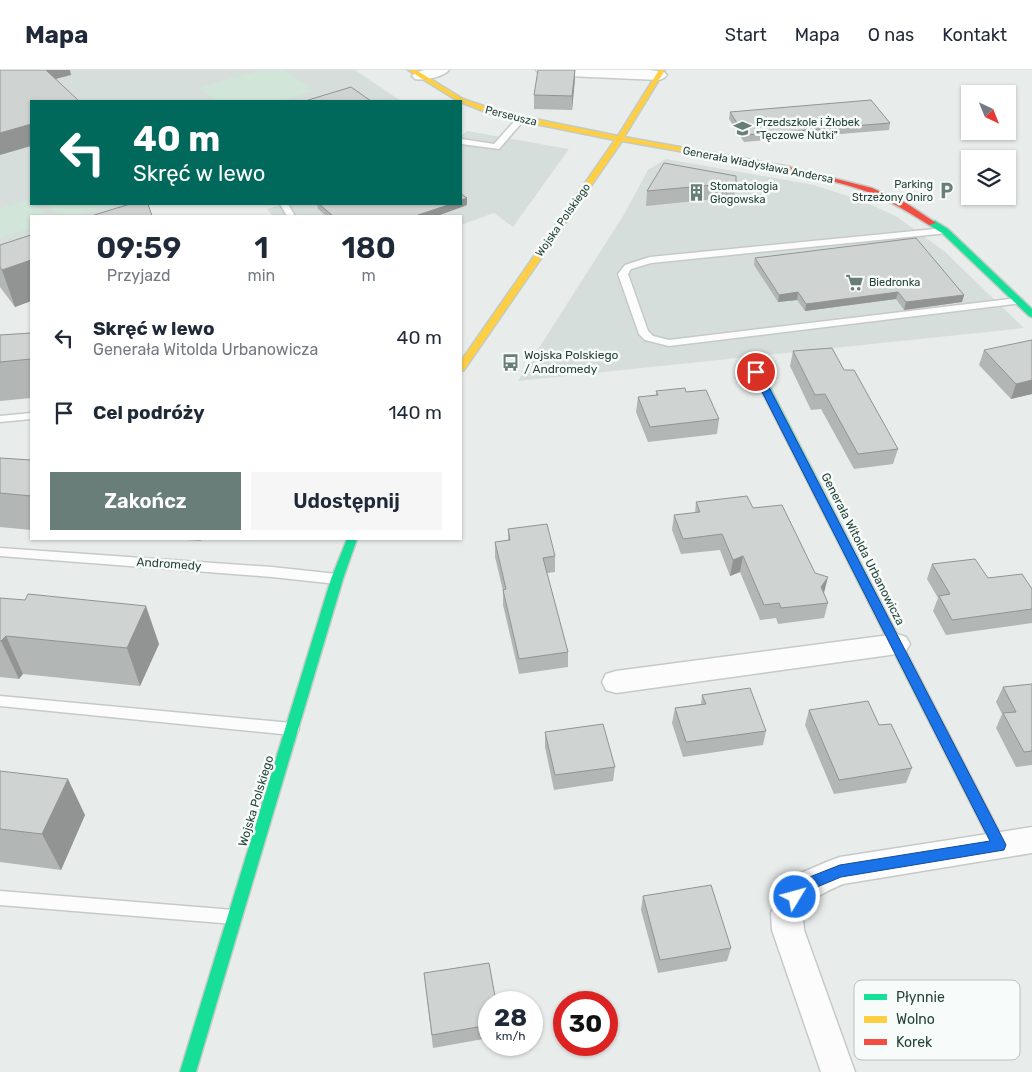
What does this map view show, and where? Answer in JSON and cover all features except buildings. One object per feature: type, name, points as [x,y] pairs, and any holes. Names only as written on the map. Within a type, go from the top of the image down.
[{"type":"street","points":[[416,73],[441,70]]},
{"type":"street","points":[[544,70],[660,73]]},
{"type":"street","name":"Perseusza","points":[[416,73],[461,100]]},
{"type":"street","name":"Wojska Polskiego","points":[[462,367],[619,139],[660,73]]},
{"type":"street","name":"Perseusza","points":[[462,100],[499,114],[619,139]]},
{"type":"street","name":"Generała Władysława Andersa","points":[[619,139],[785,168],[869,190],[903,205],[945,231],[1032,314]]},
{"type":"street","name":"Generała Witolda Urbanowicza","points":[[756,372],[999,845]]},
{"type":"street","name":"Wojska Polskiego","points":[[188,1072],[337,579],[352,540]]},
{"type":"street","points":[[616,682],[897,644]]},
{"type":"street","points":[[838,1072],[788,930],[787,913],[795,897],[812,883],[840,871],[1032,840]]},
{"type":"lane","points":[[462,141],[496,146],[521,119]]},
{"type":"lane","points":[[945,231],[650,260],[628,267],[623,274],[643,332],[649,338],[669,343],[1019,301]]},
{"type":"lane","points":[[0,419],[30,416]]},
{"type":"lane","name":"Andromedy","points":[[0,552],[272,572],[337,579]]},
{"type":"lane","points":[[0,701],[292,729]]},
{"type":"lane","points":[[0,898],[235,917]]},
{"type":"shaded area","points":[[0,70],[355,70],[400,100],[30,100],[30,205],[146,205],[112,215],[30,215],[30,239],[0,248]]},
{"type":"shaded area","points":[[467,131],[569,149],[513,227],[494,213],[462,225],[462,215],[272,215],[267,209],[281,205],[462,205],[462,135]]},
{"type":"shaded area","points":[[666,159],[814,185],[860,200],[896,216],[944,251],[1024,328],[518,381],[623,216],[648,170]]},
{"type":"green space","points":[[261,70],[284,70],[313,91],[283,100],[215,100],[199,88]]},
{"type":"green space","points":[[30,199],[30,205],[37,205],[46,215],[30,215],[30,228],[0,238],[0,209]]},
{"type":"green space","points":[[48,205],[113,205],[78,215],[57,215]]},
{"type":"traffic: fast","points":[[932,223],[945,231],[1032,314]]},
{"type":"traffic: fast","points":[[757,372],[875,603]]},
{"type":"traffic: fast","points":[[188,1072],[337,579],[352,540]]},
{"type":"traffic: slow","points":[[411,70],[461,100]]},
{"type":"traffic: slow","points":[[462,367],[606,161],[662,70]]},
{"type":"traffic: slow","points":[[462,100],[499,114],[587,133],[758,163]]},
{"type":"traffic: slow","points":[[875,603],[999,845]]},
{"type":"traffic: jam","points":[[758,163],[785,168],[869,190],[903,205],[932,223]]},
{"type":"place","name":"Przedszkole i Żłobek \"Tęczowe Nutki\"","points":[[742,128]]},
{"type":"place","name":"Parking Strzeżony Oniro","points":[[947,190]]},
{"type":"place","name":"Stomatologia Głogowska","points":[[696,192]]},
{"type":"place","name":"Biedronka","points":[[855,282]]},
{"type":"place","name":"Wojska Polskiego / Andromedy","points":[[510,362]]},
{"type":"route","points":[[756,372],[999,845],[840,871],[812,883],[795,897]]}]
